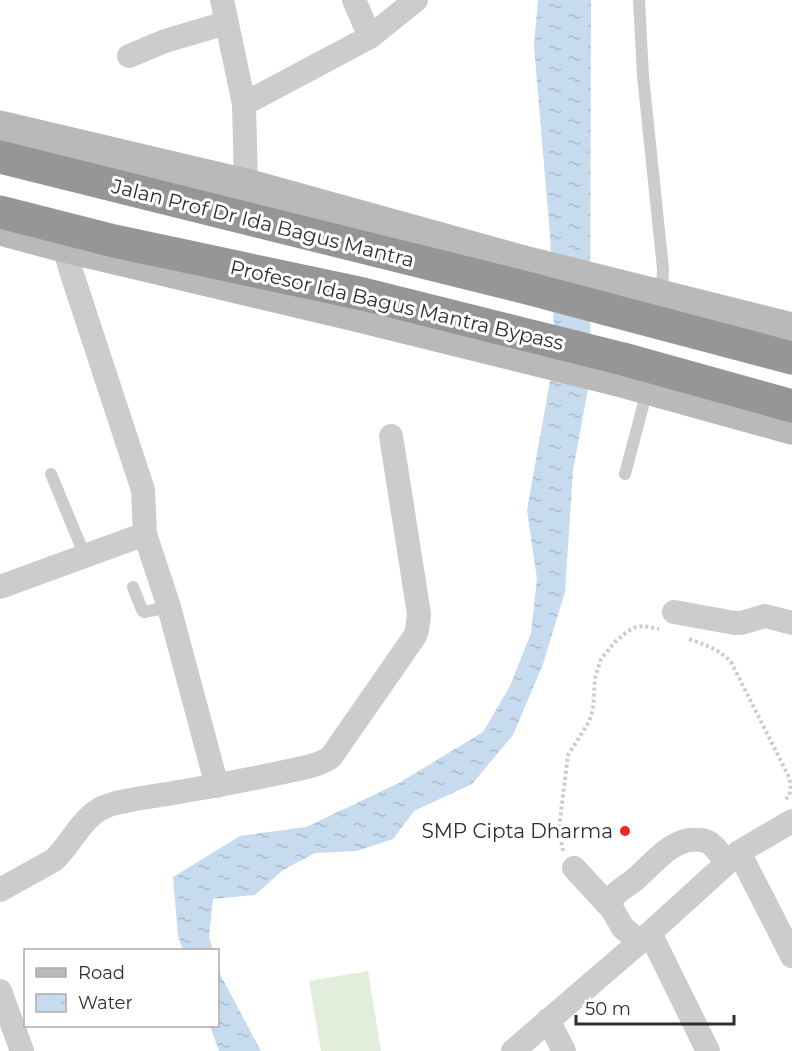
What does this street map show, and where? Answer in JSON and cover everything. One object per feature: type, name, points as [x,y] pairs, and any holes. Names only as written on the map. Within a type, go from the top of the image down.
[{"type":"highway","name":"Jalan Prof Dr Ida Bagus Mantra","points":[[0,157],[282,211],[376,251],[524,275]]},
{"type":"highway","name":"Profesor Ida Bagus Mantra Bypass","points":[[0,212],[114,241],[363,294],[516,344],[631,376],[792,406]]},
{"type":"highway","points":[[363,294],[391,291],[396,284],[396,277],[390,266],[376,251]]},
{"type":"highway","points":[[524,275],[628,301],[792,358]]},
{"type":"street","points":[[354,0],[370,36]]},
{"type":"street","points":[[244,104],[370,36],[416,0]]},
{"type":"street","points":[[129,56],[224,12],[244,104],[246,185]]},
{"type":"street","points":[[0,127],[246,185],[282,211],[524,275]]},
{"type":"street","points":[[0,229],[343,312],[516,344]]},
{"type":"street","points":[[64,246],[143,490],[145,534],[170,607],[217,786]]},
{"type":"street","points":[[628,301],[662,297],[792,329]]},
{"type":"street","points":[[631,376],[792,429]]},
{"type":"street","points":[[2,885],[54,860],[91,815],[104,807],[217,786],[323,762],[331,757],[417,630],[419,614],[391,436]]},
{"type":"street","points":[[0,587],[145,534]]},
{"type":"street","points":[[667,620],[741,623],[765,615],[792,622]]},
{"type":"street","points":[[513,1051],[785,812]]},
{"type":"street","points":[[612,909],[610,904],[614,896],[654,861],[687,839],[697,839],[710,843],[733,858],[792,956]]},
{"type":"street","points":[[574,868],[612,909],[623,928],[645,937],[708,1051]]},
{"type":"street","points":[[8,1004],[22,1051]]},
{"type":"street","points":[[548,1020],[564,1051]]},
{"type":"lane","points":[[639,0],[643,76],[663,269],[662,297]]},
{"type":"lane","points":[[625,474],[631,376]]},
{"type":"lane","points":[[51,474],[85,556]]},
{"type":"lane","points":[[133,587],[144,612],[170,607]]},
{"type":"path","points":[[574,868],[565,857],[559,828],[568,755],[589,722],[593,709],[598,665],[615,642],[628,631],[667,620]]},
{"type":"path","points":[[680,636],[712,647],[731,662],[789,777],[792,791],[785,812]]},
{"type":"green space","points":[[368,971],[381,1051],[321,1051],[309,981]]},
{"type":"water","points":[[538,0],[591,0],[590,378],[573,470],[565,592],[543,664],[513,735],[472,784],[414,811],[393,839],[357,851],[315,853],[283,870],[255,895],[213,899],[209,937],[213,949],[183,949],[178,936],[173,877],[240,836],[306,827],[399,783],[483,732],[510,686],[531,633],[537,579],[527,510],[555,353],[550,235],[534,46]]},
{"type":"water","points":[[219,969],[261,1051],[219,1051],[210,1027],[219,1027]]},
{"type":"place","name":"SMP Cipta Dharma","points":[[625,831]]}]
